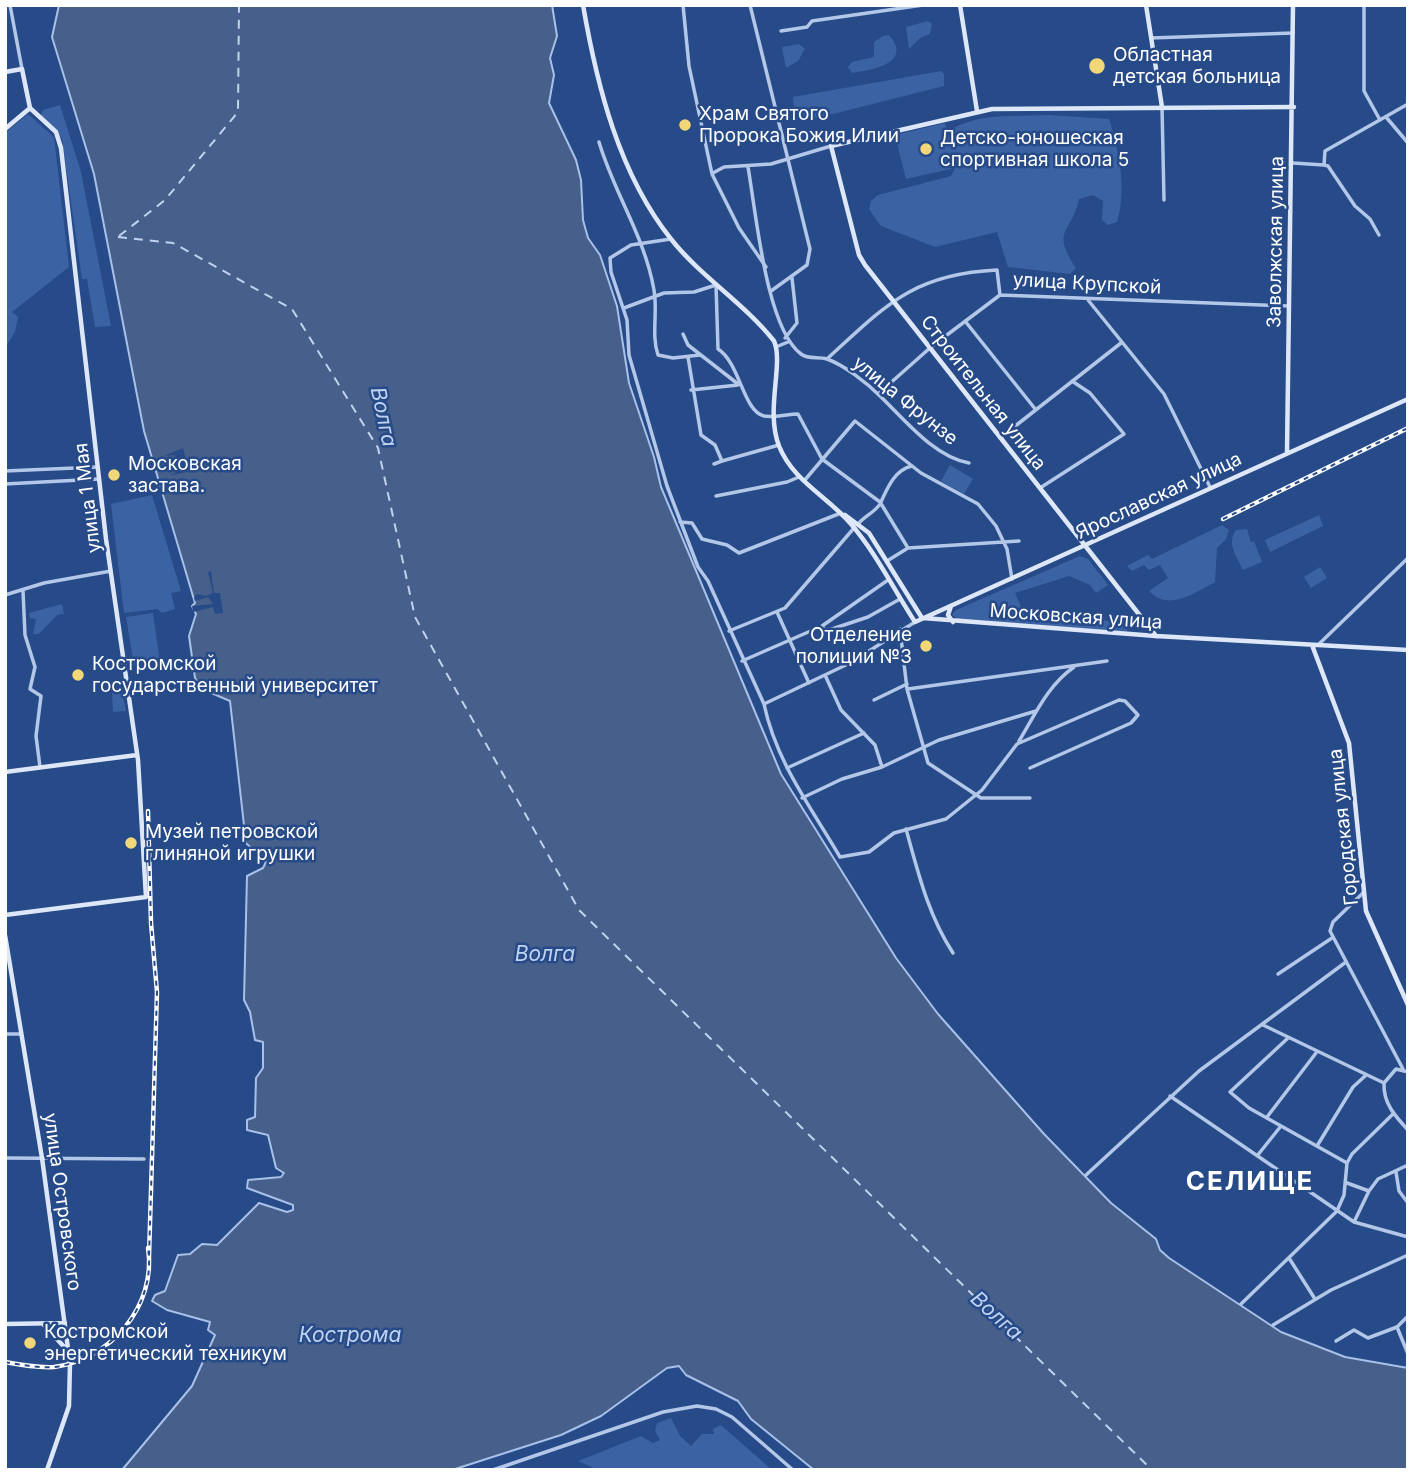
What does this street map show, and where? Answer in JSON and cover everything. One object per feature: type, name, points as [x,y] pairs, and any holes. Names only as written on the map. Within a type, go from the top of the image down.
[{"type":"street","points":[[5,129],[30,108],[10,5]]},
{"type":"street","points":[[583,5],[613,132],[632,175],[671,239],[771,337],[776,347],[772,416],[779,445],[799,477],[855,528],[915,622]]},
{"type":"street","points":[[683,5],[689,66],[712,174],[739,228],[767,268]]},
{"type":"street","points":[[750,5],[810,248],[807,265],[771,291]]},
{"type":"street","points":[[781,31],[807,27],[812,21],[923,5]]},
{"type":"street","points":[[960,5],[977,111]]},
{"type":"street","points":[[1146,5],[1162,107],[1164,200]]},
{"type":"street","name":"Заволжская улица","points":[[1287,452],[1294,107],[1293,5]]},
{"type":"street","points":[[1364,5],[1365,97],[1380,120]]},
{"type":"street","points":[[1152,38],[1294,33]]},
{"type":"street","points":[[5,72],[22,69]]},
{"type":"street","points":[[1324,165],[1325,151],[1408,104]]},
{"type":"street","points":[[712,174],[728,166],[771,164],[788,157],[977,111],[1294,107]]},
{"type":"street","name":"улица 1 Мая","points":[[5,915],[146,897],[137,755],[99,479],[60,139],[30,108]]},
{"type":"street","points":[[1385,117],[1408,143]]},
{"type":"street","points":[[599,142],[617,192],[634,222],[655,297],[655,346],[658,355],[700,355]]},
{"type":"street","name":"Строительная улица","points":[[831,146],[859,256],[1156,636]]},
{"type":"street","points":[[1293,163],[1328,166],[1355,206],[1370,219],[1379,235]]},
{"type":"street","points":[[748,167],[771,291],[786,340]]},
{"type":"street","points":[[671,239],[640,243],[619,250],[610,258],[611,272],[624,308],[629,355],[680,522],[764,704],[768,726],[787,768],[802,798],[841,857],[869,852],[894,833],[946,819],[962,809],[973,794],[982,790],[1017,744],[1056,683],[1076,666]]},
{"type":"street","points":[[827,359],[892,300],[944,276],[997,270],[1000,295]]},
{"type":"street","points":[[776,347],[786,340],[797,323],[792,277]]},
{"type":"street","points":[[624,308],[664,293],[701,291],[716,285]]},
{"type":"street","points":[[716,285],[718,349],[730,357],[740,385],[755,411],[772,416],[798,414],[822,459],[880,502],[908,548]]},
{"type":"street","name":"улица Крупской","points":[[878,394],[931,347],[1000,295],[1288,306]]},
{"type":"street","points":[[1088,299],[1164,394],[1210,487]]},
{"type":"street","points":[[965,321],[1036,410]]},
{"type":"street","points":[[683,334],[688,345],[740,385]]},
{"type":"street","name":"улица Фрунзе","points":[[786,340],[804,357],[827,359],[878,394],[936,447],[969,463]]},
{"type":"street","points":[[1000,438],[1121,342]]},
{"type":"street","points":[[688,357],[691,390],[701,435],[715,445],[722,461]]},
{"type":"street","points":[[1040,488],[1124,434],[1090,393],[1072,381]]},
{"type":"street","points":[[691,390],[740,385]]},
{"type":"street","name":"Ярославская улица","points":[[923,618],[1408,399]]},
{"type":"street","points":[[804,482],[855,421],[912,466],[978,504],[989,516],[1004,542],[1010,558],[1012,579]]},
{"type":"street","points":[[714,464],[779,445]]},
{"type":"street","points":[[859,523],[880,502],[901,471],[912,466]]},
{"type":"street","points":[[5,471],[98,467]]},
{"type":"street","points":[[716,496],[787,482],[799,477]]},
{"type":"street","points":[[5,484],[99,479]]},
{"type":"street","points":[[680,522],[692,523],[702,539],[727,545],[739,553],[841,513]]},
{"type":"street","points":[[764,704],[856,659],[900,629],[923,618],[869,533],[859,523],[841,513]]},
{"type":"street","points":[[729,631],[777,612],[790,602],[855,528]]},
{"type":"street","points":[[887,561],[908,548],[1019,541]]},
{"type":"street","points":[[1315,645],[1408,558]]},
{"type":"street","points":[[5,595],[44,583],[111,571]]},
{"type":"street","points":[[742,661],[822,626],[888,580]]},
{"type":"street","points":[[23,591],[26,635],[34,657],[30,689],[41,696],[36,736],[40,767]]},
{"type":"street","points":[[822,626],[826,631],[841,628],[900,599]]},
{"type":"street","points":[[951,606],[948,615],[953,622]]},
{"type":"street","points":[[777,612],[809,682]]},
{"type":"street","name":"Московская улица","points":[[923,618],[1156,636],[1408,650]]},
{"type":"street","points":[[900,629],[907,687],[928,763],[973,794],[988,799],[1030,798]]},
{"type":"street","name":"Городская улица","points":[[1315,645],[1349,743],[1364,892],[1374,933],[1408,1005]]},
{"type":"street","points":[[874,700],[907,687],[1107,661]]},
{"type":"street","points":[[825,675],[841,710],[874,745],[882,767]]},
{"type":"street","points":[[1017,744],[1119,700],[1138,715],[1131,723],[1030,768]]},
{"type":"street","points":[[802,798],[842,779],[882,767],[939,740],[1036,711]]},
{"type":"street","points":[[787,768],[864,733]]},
{"type":"street","points":[[5,772],[137,755]]},
{"type":"street","points":[[906,829],[934,920],[953,953]]},
{"type":"street","points":[[1364,892],[1330,927],[1332,938],[1406,1070],[1391,1073],[1384,1083],[1384,1097],[1393,1114],[1408,1130]]},
{"type":"street","name":"улица Островского","points":[[5,935],[42,1158],[72,1383],[69,1406],[47,1470]]},
{"type":"street","points":[[1278,974],[1332,938]]},
{"type":"street","points":[[1086,1175],[1170,1096],[1263,1025],[1287,1003],[1346,962]]},
{"type":"street","points":[[1263,1025],[1384,1083]]},
{"type":"street","points":[[5,1034],[23,1034]]},
{"type":"street","points":[[1288,1038],[1230,1092],[1249,1108],[1347,1163]]},
{"type":"street","points":[[1267,1117],[1316,1052]]},
{"type":"street","points":[[1317,1147],[1353,1087],[1365,1076]]},
{"type":"street","points":[[1170,1096],[1354,1222],[1408,1237]]},
{"type":"street","points":[[1241,1304],[1337,1211],[1347,1183],[1347,1163],[1372,1132],[1393,1114]]},
{"type":"street","points":[[1256,1156],[1281,1126]]},
{"type":"street","points":[[5,1158],[144,1159]]},
{"type":"street","points":[[1354,1222],[1378,1178],[1408,1165]]},
{"type":"street","points":[[1396,1171],[1399,1191],[1408,1203]]},
{"type":"street","points":[[1347,1183],[1369,1191]]},
{"type":"street","points":[[1273,1325],[1315,1299],[1408,1255]]},
{"type":"street","points":[[1289,1258],[1315,1299]]},
{"type":"street","points":[[1336,1340],[1354,1330],[1368,1338],[1397,1327],[1408,1316]]},
{"type":"street","points":[[5,1324],[65,1322]]},
{"type":"street","points":[[43,1323],[68,1351]]},
{"type":"street","points":[[1397,1327],[1408,1354]]},
{"type":"street","points":[[493,1470],[663,1412],[697,1406],[716,1409],[732,1417],[793,1470]]},
{"type":"shaded area","points":[[928,21],[932,24],[930,34],[920,38],[909,49],[906,27]]},
{"type":"shaded area","points":[[889,35],[895,45],[896,53],[893,59],[887,64],[852,73],[848,67],[852,62],[874,57],[874,42]]},
{"type":"shaded area","points":[[799,44],[805,49],[798,61],[786,68],[782,47]]},
{"type":"shaded area","points":[[941,71],[944,74],[944,86],[801,122],[795,118],[793,97]]},
{"type":"shaded area","points":[[60,105],[81,172],[111,326],[95,327],[87,279],[82,279],[62,139],[41,115],[43,110]]},
{"type":"shaded area","points":[[28,114],[54,137],[69,267],[12,312],[18,317],[15,332],[5,348],[5,133]]},
{"type":"shaded area","points":[[1048,115],[1109,119],[1122,183],[1117,222],[1108,225],[1102,220],[1103,201],[1093,195],[1079,199],[1064,238],[1068,255],[1076,268],[1070,274],[1008,267],[997,232],[935,247],[881,226],[869,209],[871,201],[878,195],[951,176],[955,168],[906,179],[895,135],[945,123],[948,132],[983,118]]},
{"type":"shaded area","points":[[950,465],[973,479],[964,494],[941,481]]},
{"type":"shaded area","points":[[152,495],[181,591],[171,593],[175,609],[162,613],[157,609],[124,613],[111,504]]},
{"type":"shaded area","points":[[1319,515],[1323,526],[1270,552],[1265,540]]},
{"type":"shaded area","points":[[1222,525],[1229,530],[1226,539],[1217,548],[1215,582],[1190,595],[1173,600],[1157,597],[1149,591],[1168,578],[1160,565],[1149,570],[1144,565],[1132,571],[1127,566],[1148,555],[1152,559]]},
{"type":"shaded area","points":[[1247,529],[1262,562],[1243,570],[1232,540],[1236,530]]},
{"type":"shaded area","points":[[1080,556],[1088,559],[1108,585],[1096,593],[1090,585],[1069,576],[1015,593],[1024,614],[1127,622],[1127,632],[958,619],[952,615],[956,610]]},
{"type":"shaded area","points":[[1320,567],[1327,578],[1311,588],[1304,577]]},
{"type":"shaded area","points":[[62,604],[64,614],[57,615],[39,634],[33,634],[36,619],[30,618],[29,613]]},
{"type":"shaded area","points":[[153,613],[160,662],[134,666],[126,617]]},
{"type":"shaded area","points":[[122,691],[126,711],[113,712],[112,693]]},
{"type":"shaded area","points":[[671,1418],[680,1436],[691,1446],[702,1434],[714,1434],[713,1429],[721,1425],[772,1470],[598,1470],[578,1461],[641,1436],[653,1443],[660,1440],[655,1431],[657,1423]]},
{"type":"water","name":"Волга","points":[[59,5],[552,5],[557,36],[550,58],[554,75],[549,103],[576,160],[581,180],[583,220],[588,238],[600,255],[617,306],[629,383],[654,457],[661,487],[781,774],[896,958],[938,1014],[1044,1134],[1111,1203],[1156,1239],[1160,1250],[1281,1332],[1345,1357],[1408,1368],[1408,1470],[814,1470],[751,1419],[738,1401],[686,1375],[679,1366],[667,1368],[601,1416],[561,1435],[452,1470],[122,1470],[192,1386],[215,1335],[208,1330],[210,1322],[167,1310],[152,1301],[155,1295],[165,1291],[178,1255],[190,1254],[202,1244],[217,1245],[259,1203],[287,1212],[293,1210],[293,1205],[247,1188],[248,1180],[281,1177],[284,1173],[276,1168],[268,1135],[247,1130],[247,1120],[255,1117],[256,1078],[263,1068],[263,1042],[255,1040],[250,1012],[244,1000],[247,876],[263,868],[266,862],[246,843],[230,701],[202,689],[195,678],[189,636],[196,614],[192,606],[195,603],[144,431],[94,174],[52,37]]},
{"type":"pier","points":[[183,448],[189,471],[169,476],[179,471],[177,464],[153,471],[164,464],[177,462],[175,455],[164,456]]},
{"type":"pier","points":[[211,571],[214,593],[220,593],[223,613],[215,614],[213,607],[193,612],[192,606],[213,604],[208,597],[195,601],[194,598],[197,594],[206,596],[213,593],[208,572]]},
{"type":"ferry route","points":[[119,236],[165,200],[238,112],[239,5]]},
{"type":"ferry route","points":[[118,237],[173,243],[292,309],[378,448],[415,617],[579,910],[1152,1470]]},
{"type":"railway","points":[[1223,519],[1408,428]]},
{"type":"railway","points":[[148,811],[151,923],[157,992],[149,1257]]},
{"type":"railway","points":[[5,1362],[54,1367],[94,1354],[111,1342],[137,1309],[145,1290],[149,1269],[148,1248]]},
{"type":"place","name":"Областная детская больница","points":[[1097,66]]},
{"type":"place","name":"Храм Святого Пророка Божия Илии","points":[[685,125]]},
{"type":"place","name":"Детско-юношеская спортивная школа 5","points":[[926,149]]},
{"type":"place","name":"Московская застава.","points":[[114,475]]},
{"type":"place","name":"Отделение полиции №3","points":[[926,646]]},
{"type":"place","name":"Костромской государственный университет","points":[[78,675]]},
{"type":"place","name":"Музей петровской глиняной игрушки","points":[[131,843]]},
{"type":"place","name":"Костромской энергетический техникум","points":[[30,1343]]},
{"type":"district","name":"СЕЛИЩЕ","points":[[1250,1182]]},
{"type":"water label","name":"Кострома","points":[[350,1336]]}]
